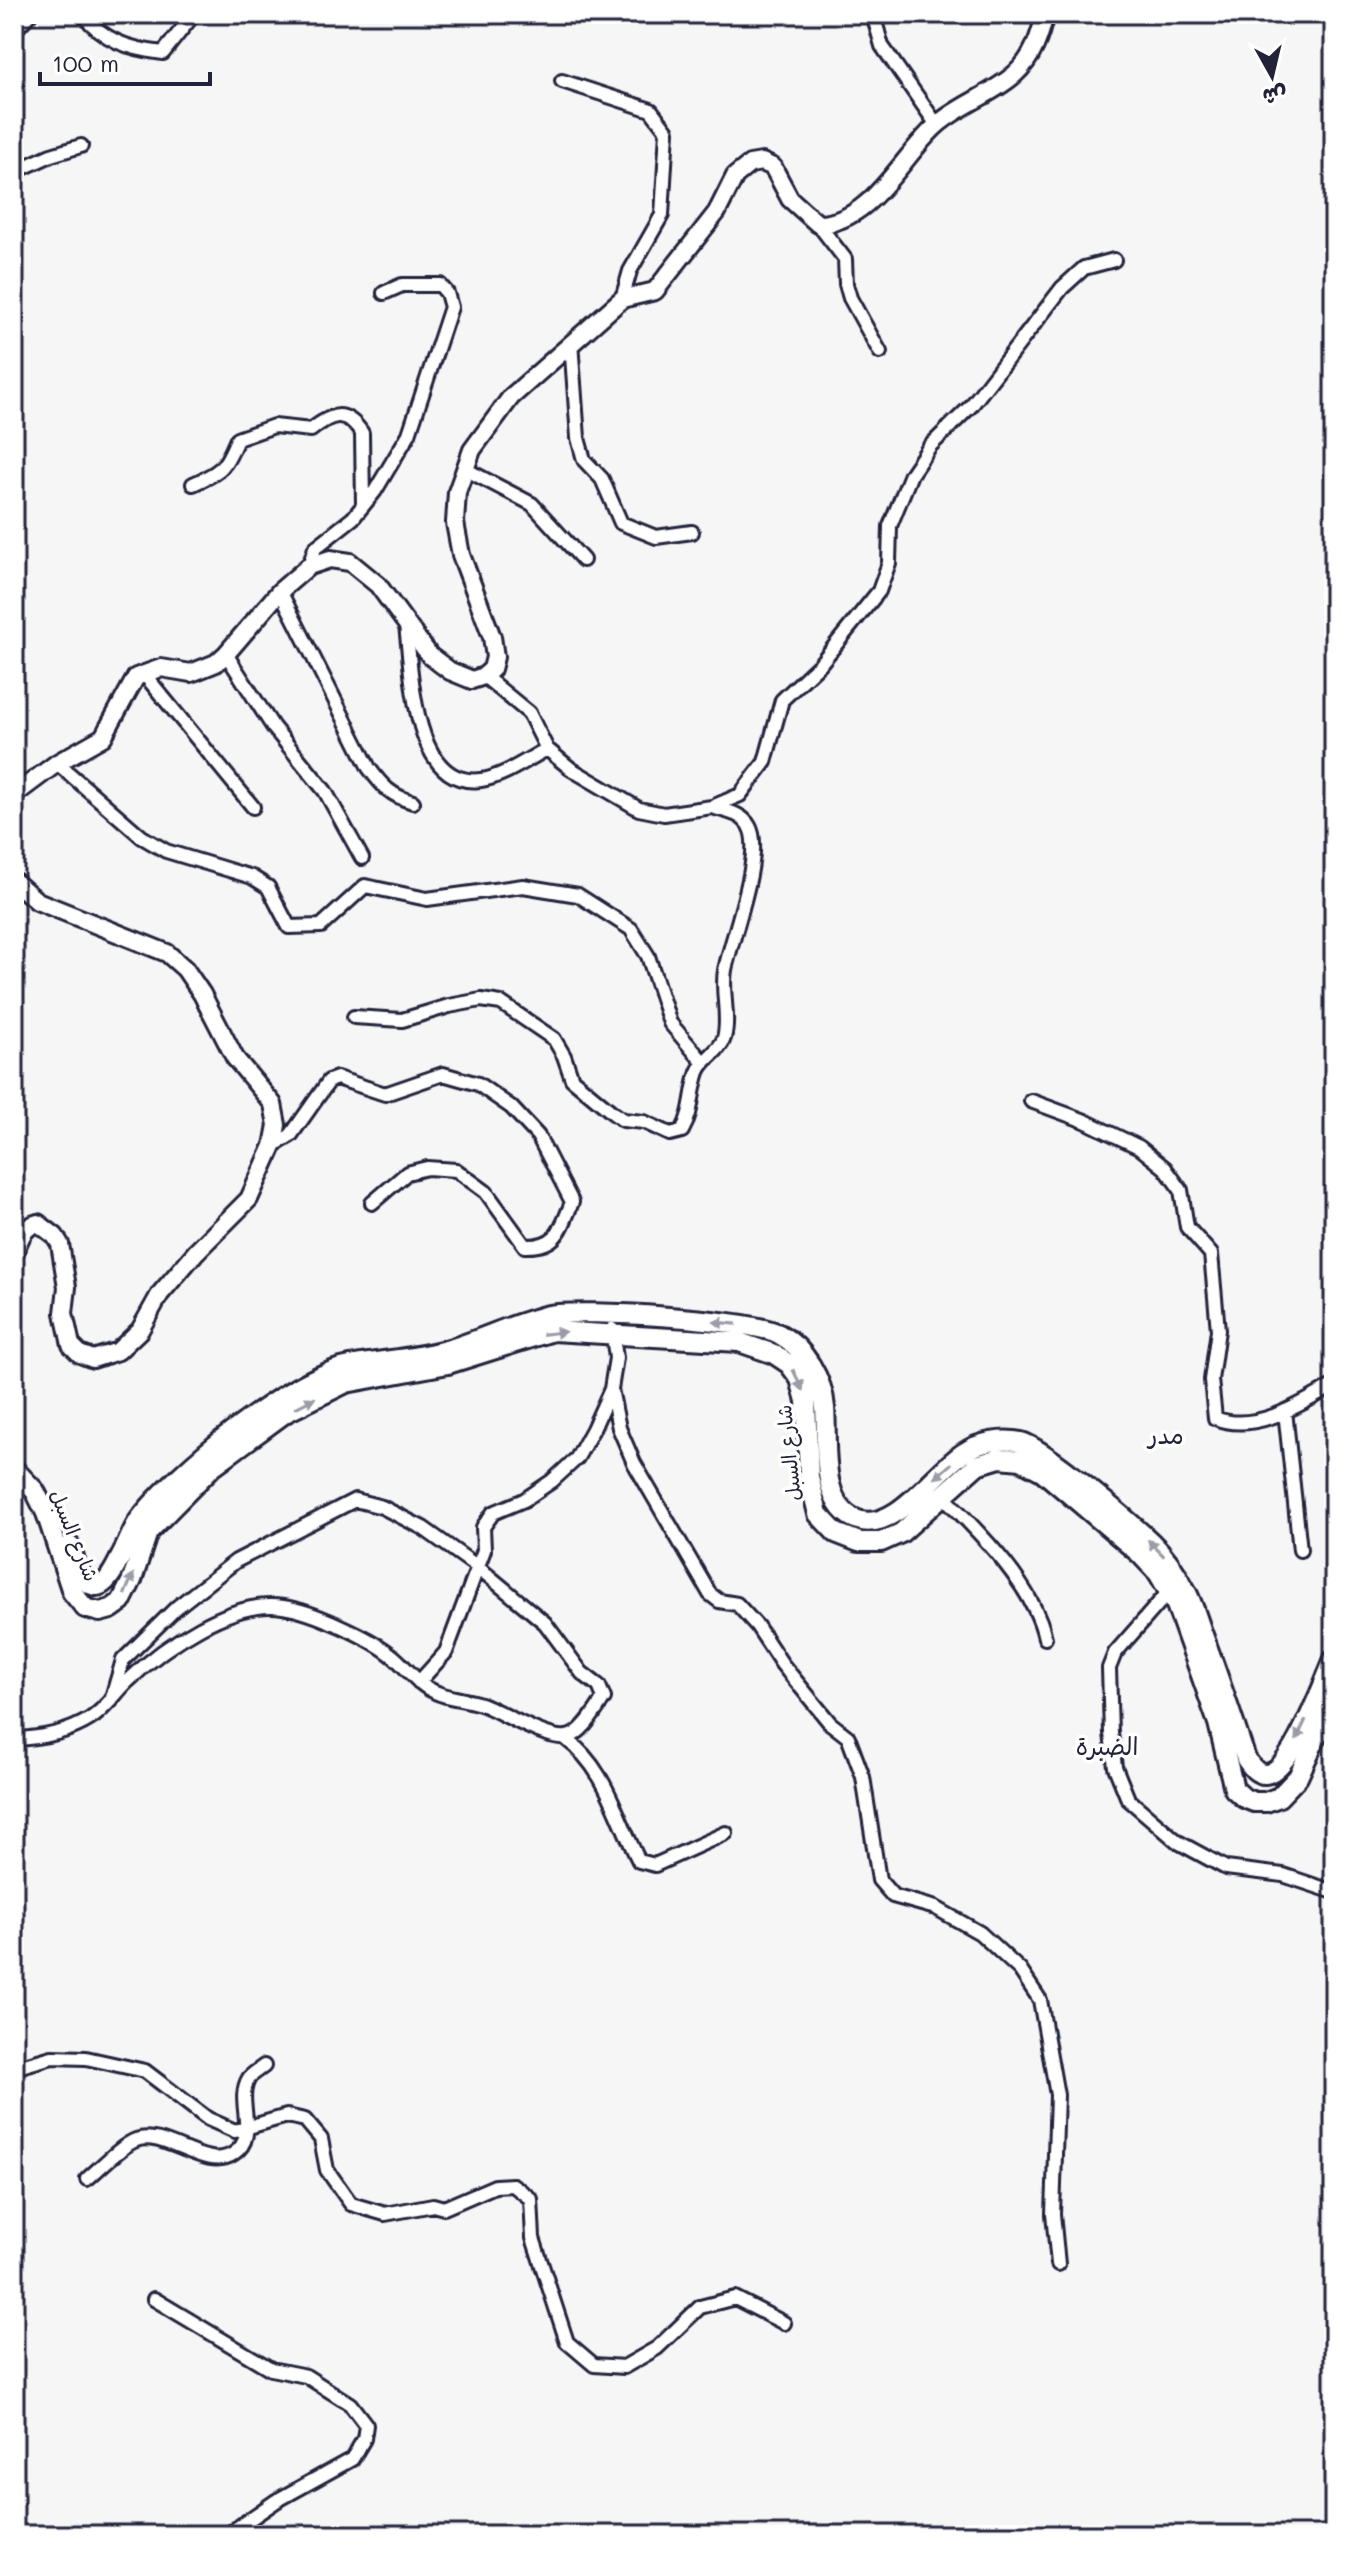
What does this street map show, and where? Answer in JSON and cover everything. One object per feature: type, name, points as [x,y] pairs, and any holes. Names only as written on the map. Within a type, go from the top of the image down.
[{"type":"main road","name":"شارع السبل","points":[[14,1459],[27,1468],[56,1505],[80,1574],[96,1586],[104,1584],[112,1576],[139,1520],[206,1452],[277,1400],[337,1368],[451,1349],[552,1315],[739,1342],[774,1354],[789,1364],[800,1379],[806,1401],[809,1477],[818,1514],[836,1533],[859,1542],[881,1542],[901,1533],[977,1465],[1000,1458],[1021,1460],[1042,1471],[1158,1573],[1188,1593],[1246,1759],[1261,1774],[1269,1773],[1288,1757],[1334,1659]]},
{"type":"main road","name":"شارع السبل","points":[[14,1469],[35,1491],[46,1513],[72,1592],[85,1608],[100,1612],[121,1602],[148,1532],[213,1466],[285,1413],[346,1383],[448,1364],[553,1331],[612,1323],[737,1324],[778,1334],[802,1353],[814,1370],[825,1398],[827,1481],[849,1515],[860,1521],[877,1522],[894,1514],[965,1451],[992,1442],[1022,1442],[1046,1455],[1151,1542],[1168,1561],[1175,1602],[1218,1723],[1234,1789],[1244,1798],[1266,1802],[1279,1797],[1298,1777],[1334,1699]]},
{"type":"street","points":[[14,31],[30,14]]},
{"type":"street","points":[[83,14],[116,43],[163,53],[194,14]]},
{"type":"street","points":[[873,14],[882,46],[937,125]]},
{"type":"street","points":[[818,224],[834,224],[860,211],[937,125],[1015,74],[1036,48],[1045,14]]},
{"type":"street","points":[[562,81],[651,110],[667,131],[662,215],[630,271],[622,299]]},
{"type":"street","points":[[14,172],[51,155],[81,146]]},
{"type":"street","points":[[14,795],[57,763],[103,737],[136,677],[161,668],[191,673],[216,663],[280,591],[309,566],[330,559],[350,562],[378,585],[430,656],[450,671],[472,680],[484,676],[492,669],[495,657],[492,637],[461,555],[455,523],[457,492],[472,450],[511,397],[571,342],[622,299],[655,291],[717,212],[735,176],[750,164],[762,162],[773,167],[784,182],[790,199],[818,224],[845,259],[850,298],[880,352]]},
{"type":"street","points":[[484,676],[529,713],[547,749],[571,769],[639,809],[664,814],[712,807],[740,795],[765,762],[782,700],[820,664],[879,591],[889,563],[890,526],[911,474],[930,446],[971,406],[1062,288],[1084,268],[1114,260]]},
{"type":"street","points":[[309,566],[315,548],[353,518],[375,491],[409,434],[451,307],[447,293],[440,285],[402,285],[384,293]]},
{"type":"street","points":[[571,342],[578,438],[584,460],[602,479],[621,523],[656,537],[692,532]]},
{"type":"street","points":[[193,484],[217,473],[226,465],[237,439],[274,426],[311,430],[328,417],[341,415],[356,424],[362,433],[363,506]]},
{"type":"street","points":[[465,469],[532,504],[583,560]]},
{"type":"street","points":[[280,591],[369,768],[383,788],[413,802]]},
{"type":"street","points":[[406,622],[418,720],[429,750],[439,766],[460,779],[481,780],[547,749]]},
{"type":"street","points":[[226,654],[273,727],[325,791],[362,858]]},
{"type":"street","points":[[144,674],[253,807]]},
{"type":"street","points":[[57,763],[142,837],[166,851],[241,874],[268,887],[289,927],[321,926],[365,886],[427,899],[523,886],[578,895],[631,929],[648,956],[670,1023],[703,1062]]},
{"type":"street","points":[[354,1017],[402,1020],[481,1000],[501,1003],[554,1039],[572,1079],[623,1120],[644,1122],[670,1134],[682,1131],[689,1120],[697,1073],[724,1039],[724,974],[752,866],[754,842],[750,827],[741,816],[712,807]]},
{"type":"street","points":[[14,881],[37,901],[167,953],[185,969],[202,994],[235,1058],[273,1104],[277,1125],[273,1146],[249,1199],[160,1294],[140,1330],[118,1351],[93,1359],[80,1354],[71,1345],[64,1313],[67,1287],[60,1244],[55,1236],[38,1223],[19,1227],[14,1254]]},
{"type":"street","points":[[273,1146],[291,1135],[329,1081],[337,1078],[385,1094],[443,1074],[478,1084],[511,1107],[538,1136],[572,1202],[560,1233],[542,1246],[525,1246],[486,1192],[456,1170],[427,1168],[407,1173],[372,1203]]},
{"type":"street","points":[[1031,1101],[1085,1121],[1139,1147],[1165,1168],[1181,1190],[1187,1227],[1211,1254],[1218,1330],[1211,1380],[1215,1418],[1230,1424],[1260,1420],[1285,1411],[1334,1385]]},
{"type":"street","points":[[419,1682],[446,1652],[479,1568],[484,1550],[483,1527],[493,1513],[534,1494],[577,1458],[611,1389],[616,1358],[612,1323]]},
{"type":"street","points":[[611,1389],[619,1428],[634,1463],[710,1594],[719,1601],[737,1604],[830,1723],[848,1737],[863,1777],[879,1880],[893,1896],[936,1908],[980,1933],[1020,1970],[1040,2000],[1057,2095],[1053,2214],[1058,2264]]},
{"type":"street","points":[[1285,1411],[1300,1550]]},
{"type":"street","points":[[942,1495],[984,1536],[1005,1564],[1042,1622],[1045,1638]]},
{"type":"street","points":[[111,1701],[123,1660],[177,1607],[236,1561],[355,1500],[382,1507],[423,1528],[479,1568],[545,1623],[582,1673],[599,1686],[604,1698],[575,1734],[565,1738]]},
{"type":"street","points":[[1174,1585],[1115,1653],[1109,1668],[1115,1767],[1128,1799],[1178,1842],[1226,1868],[1283,1875],[1334,1892]]},
{"type":"street","points":[[14,1739],[73,1729],[92,1718],[149,1661],[179,1638],[246,1607],[284,1607],[361,1636],[392,1656],[419,1682],[436,1693],[487,1706],[512,1721],[565,1738],[581,1750],[600,1774],[639,1861],[655,1865],[726,1833]]},
{"type":"street","points":[[14,2068],[52,2057],[86,2058],[145,2071],[208,2119],[235,2131],[287,2116],[305,2120],[321,2139],[327,2170],[351,2204],[385,2214],[433,2205],[444,2208],[495,2186],[513,2185],[531,2199],[533,2238],[567,2342],[594,2365],[624,2367],[657,2348],[700,2307],[735,2298],[784,2323]]},
{"type":"street","points":[[87,2179],[135,2140],[149,2138],[211,2158],[231,2155],[245,2142],[244,2094],[250,2077],[264,2066]]},
{"type":"street","points":[[154,2299],[271,2369],[306,2376],[350,2404],[366,2425],[364,2439],[352,2459],[276,2501],[227,2535]]},
{"type":"district","name":"مدر","points":[[1166,1434]]},
{"type":"district","name":"الضبرة","points":[[1107,1745]]}]
